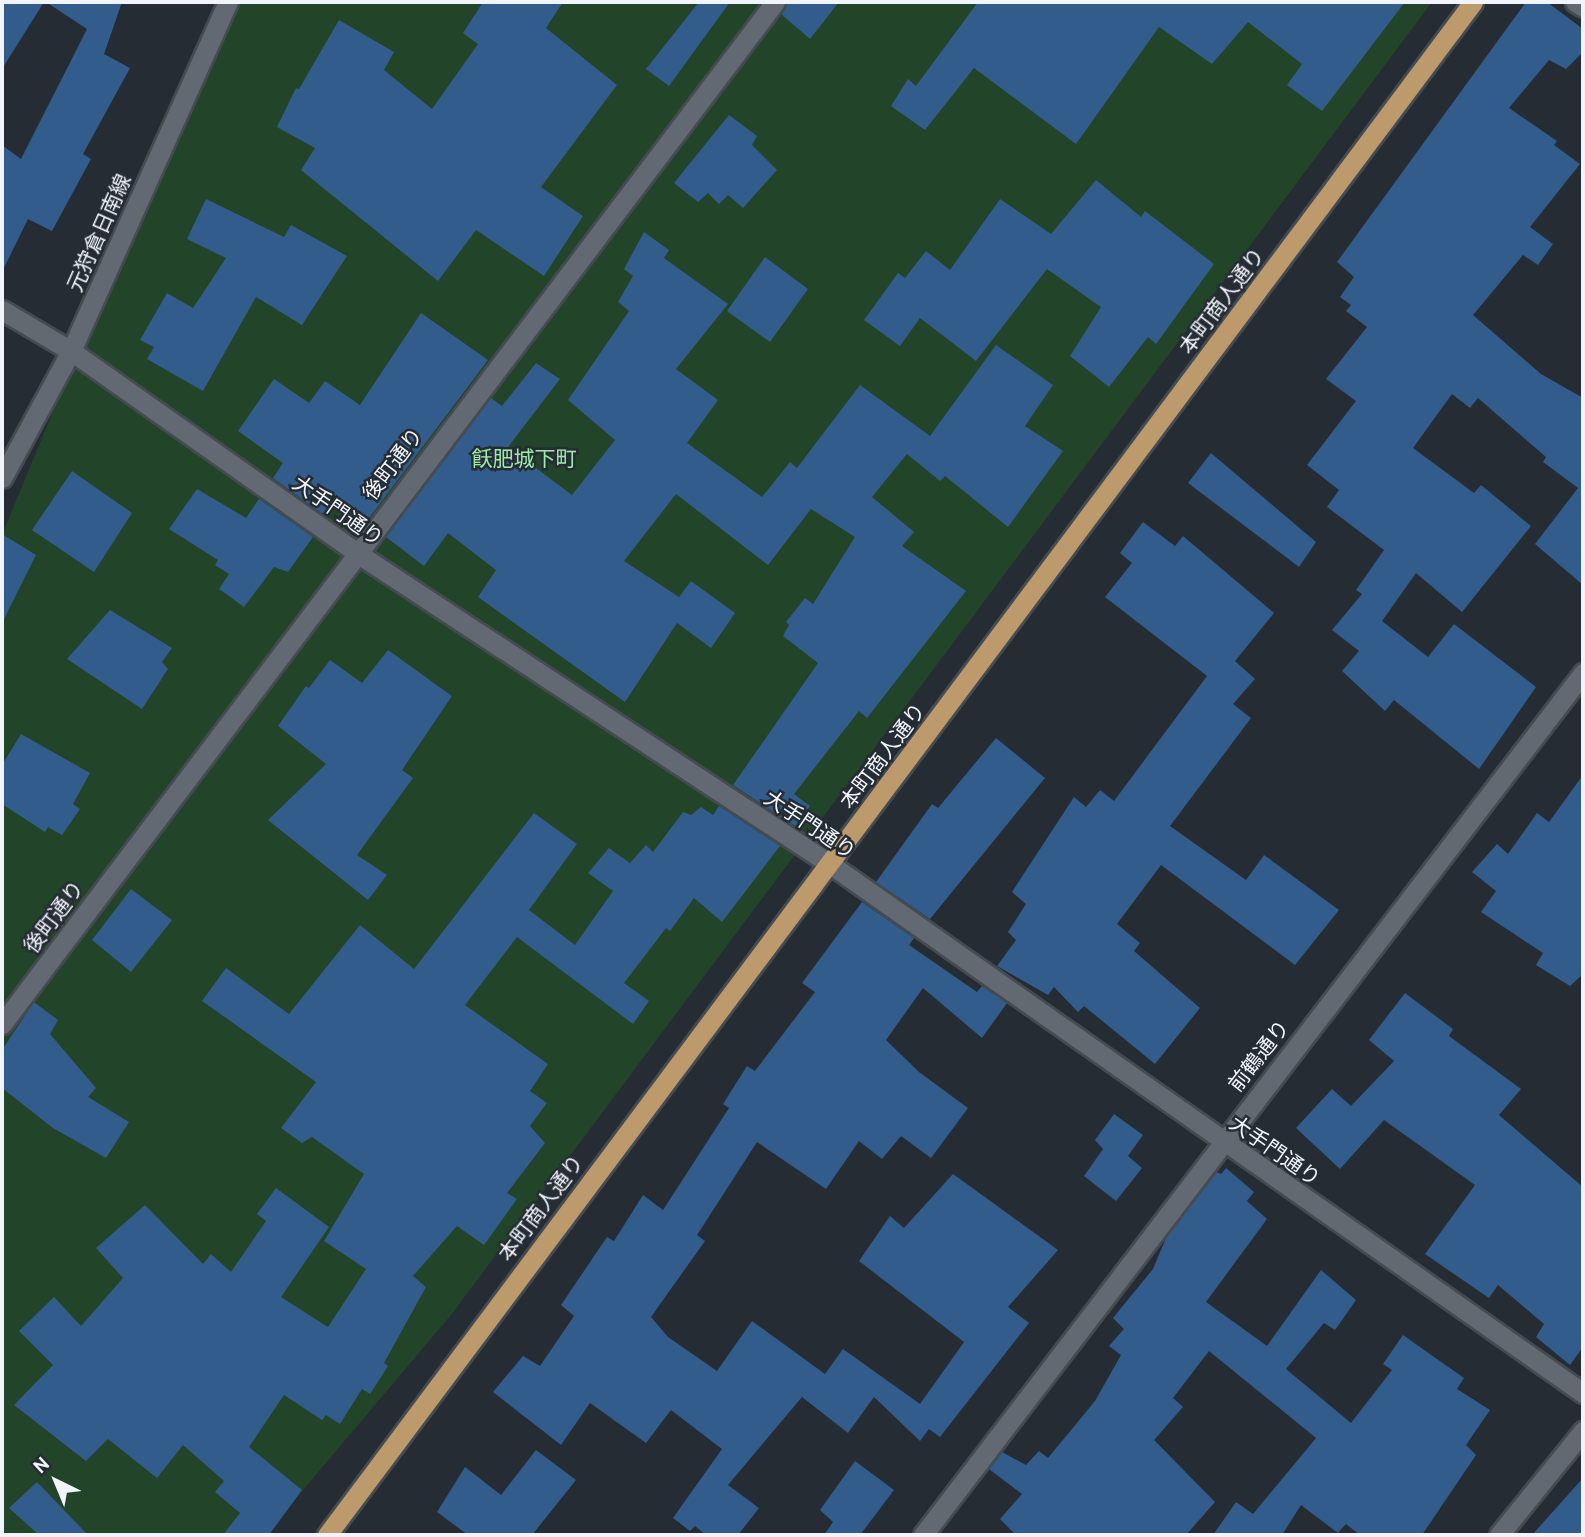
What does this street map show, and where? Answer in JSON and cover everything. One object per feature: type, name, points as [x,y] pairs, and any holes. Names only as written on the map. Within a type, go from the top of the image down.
[{"type":"highway","name":"本町商人通り","points":[[327,1535],[749,966],[830,864],[1473,2]]},
{"type":"street","name":"元狩倉日南線","points":[[2,478],[71,351],[228,2]]},
{"type":"street","name":"後町通り","points":[[2,1024],[360,555],[369,533],[775,2]]},
{"type":"street","points":[[1575,2],[1583,7]]},
{"type":"street","name":"大手門通り","points":[[2,310],[71,351],[360,555],[830,864],[1222,1142],[1583,1393]]},
{"type":"street","name":"前鶴通り","points":[[923,1535],[1583,673]]},
{"type":"street","points":[[1499,1535],[1583,1431]]},
{"type":"green space","name":"飫肥城下町","points":[[222,2],[1432,2],[451,1315],[265,1535],[2,1535],[2,535]]},
{"type":"building","points":[[2,2],[44,2],[2,69]]},
{"type":"building","points":[[46,2],[122,2],[104,54],[130,68],[83,154],[91,159],[52,231],[28,219],[2,272],[2,145],[21,159],[87,29]]},
{"type":"building","points":[[483,2],[563,2],[546,28],[617,85],[541,187],[583,216],[544,276],[476,230],[438,281],[301,170],[315,148],[277,127],[296,88],[299,89],[339,20],[394,52],[384,70],[432,109],[478,44],[463,33]]},
{"type":"building","points":[[699,2],[730,2],[669,86],[646,69]]},
{"type":"building","points":[[787,2],[839,2],[810,39],[781,14]]},
{"type":"building","points":[[978,2],[1405,2],[1322,111],[1287,85],[1302,64],[1248,22],[1212,64],[1159,27],[1076,144],[974,68],[925,130],[891,106],[908,79],[916,86]]},
{"type":"building","points":[[1526,2],[1547,2],[1583,29],[1583,52],[1566,69],[1549,60],[1509,108],[1557,141],[1554,145],[1580,164],[1530,227],[1553,244],[1538,265],[1523,255],[1473,315],[1541,374],[1583,398],[1583,585],[1535,544],[1578,488],[1543,462],[1546,457],[1478,398],[1470,408],[1452,394],[1413,448],[1474,493],[1481,485],[1531,526],[1462,612],[1416,573],[1382,621],[1428,657],[1454,624],[1536,687],[1479,769],[1394,700],[1385,711],[1342,671],[1359,651],[1332,630],[1362,594],[1356,590],[1384,550],[1327,507],[1339,490],[1307,465],[1356,401],[1326,379],[1367,327],[1346,311],[1351,305],[1340,297],[1354,277],[1337,262]]},
{"type":"building","points":[[729,115],[757,136],[752,145],[777,170],[743,208],[728,195],[719,204],[708,193],[698,202],[674,183]]},
{"type":"building","points":[[1096,180],[1141,217],[1145,211],[1214,264],[1156,344],[1148,337],[1109,387],[1070,356],[1101,307],[1047,269],[976,361],[920,318],[900,346],[864,320],[898,273],[905,278],[926,251],[950,270],[1000,199],[1051,234]]},
{"type":"building","points":[[206,199],[284,237],[291,225],[347,256],[302,325],[256,297],[203,391],[147,359],[154,347],[140,340],[167,293],[193,308],[226,258],[187,239]]},
{"type":"building","points":[[644,232],[669,250],[664,258],[728,304],[676,369],[718,400],[687,443],[762,497],[790,462],[797,468],[860,385],[930,436],[996,345],[1053,385],[1025,426],[1063,451],[1008,527],[945,476],[940,481],[907,454],[872,497],[914,532],[902,546],[966,591],[867,718],[859,711],[794,794],[810,806],[795,826],[733,785],[818,663],[783,636],[789,625],[786,622],[805,598],[813,604],[855,537],[811,509],[768,565],[676,494],[624,561],[679,597],[691,581],[735,613],[711,648],[677,623],[625,702],[478,597],[496,570],[448,533],[424,566],[386,537],[491,398],[502,406],[536,363],[560,379],[508,447],[572,495],[615,440],[568,400],[629,311],[618,302],[633,276],[624,269]]},
{"type":"building","points":[[765,257],[808,289],[770,342],[727,311]]},
{"type":"building","points":[[421,313],[488,360],[366,522],[335,505],[327,517],[273,478],[283,463],[238,431],[274,379],[309,403],[325,381],[360,405]]},
{"type":"building","points":[[1211,453],[1316,542],[1299,567],[1188,483]]},
{"type":"building","points":[[72,471],[132,513],[94,572],[32,530]]},
{"type":"building","points":[[197,489],[246,518],[259,499],[313,537],[288,572],[274,567],[244,607],[219,589],[229,574],[215,565],[218,560],[169,529]]},
{"type":"building","points":[[1143,522],[1175,546],[1183,536],[1274,613],[1235,661],[1255,679],[1233,704],[1251,718],[1170,826],[1246,880],[1264,855],[1339,910],[1295,965],[1161,865],[1117,924],[1140,943],[1134,951],[1200,1008],[1155,1064],[1084,1006],[1078,1012],[1054,987],[1048,995],[997,966],[1016,940],[1008,932],[1026,904],[1012,892],[1074,797],[1086,807],[1100,790],[1114,801],[1207,676],[1105,597],[1132,563],[1120,553]]},
{"type":"building","points":[[2,534],[36,555],[2,623]]},
{"type":"building","points":[[110,610],[172,648],[162,662],[168,669],[142,709],[67,659]]},
{"type":"building","points":[[388,650],[452,696],[402,770],[413,778],[357,855],[387,875],[368,900],[268,820],[326,764],[278,726],[306,686],[309,688],[330,660],[362,683]]},
{"type":"building","points":[[21,734],[90,773],[73,804],[80,809],[62,835],[48,827],[45,832],[2,804],[2,765]]},
{"type":"building","points":[[996,738],[1045,778],[930,919],[876,882],[932,804],[938,808]]},
{"type":"building","points":[[1583,775],[1583,974],[1570,986],[1536,965],[1543,953],[1481,912],[1496,891],[1472,872],[1497,844],[1508,854],[1537,813],[1549,822]]},
{"type":"building","points":[[719,806],[780,846],[722,922],[694,898],[670,931],[666,928],[624,983],[649,1001],[633,1024],[517,937],[465,1005],[548,1064],[530,1091],[547,1103],[530,1126],[545,1143],[507,1193],[517,1199],[484,1245],[457,1226],[413,1276],[426,1287],[384,1363],[388,1366],[370,1394],[362,1389],[340,1424],[326,1415],[322,1420],[284,1395],[249,1447],[302,1490],[269,1535],[223,1535],[240,1513],[215,1492],[224,1481],[183,1445],[157,1478],[108,1439],[86,1461],[14,1405],[53,1365],[19,1331],[54,1297],[81,1326],[123,1278],[96,1248],[145,1205],[203,1264],[211,1254],[231,1272],[266,1221],[257,1214],[276,1188],[329,1227],[281,1297],[328,1327],[366,1269],[324,1241],[364,1174],[312,1137],[302,1143],[281,1128],[316,1082],[202,1001],[226,968],[289,1014],[360,925],[414,969],[534,813],[577,844],[529,910],[575,945],[613,891],[588,873],[609,848],[630,863],[646,845],[653,852],[683,812],[691,815],[701,807],[713,815]]},
{"type":"building","points":[[131,889],[172,920],[131,972],[92,940]]},
{"type":"building","points":[[862,902],[914,938],[909,945],[977,992],[982,986],[1007,1003],[982,1038],[923,988],[886,1040],[919,1072],[968,1108],[931,1158],[901,1136],[882,1159],[859,1141],[826,1189],[757,1142],[697,1235],[705,1241],[651,1317],[668,1337],[717,1371],[752,1321],[825,1374],[843,1349],[920,1404],[964,1342],[859,1261],[890,1216],[904,1228],[953,1174],[1058,1250],[1008,1307],[1029,1323],[940,1437],[929,1429],[920,1441],[874,1397],[848,1433],[802,1397],[728,1485],[759,1508],[738,1535],[706,1535],[695,1526],[690,1531],[673,1518],[722,1449],[671,1410],[646,1443],[590,1403],[561,1445],[493,1392],[523,1356],[540,1366],[574,1316],[561,1305],[607,1237],[614,1241],[643,1195],[663,1210],[729,1108],[723,1104],[747,1066],[755,1071],[815,992],[802,983]]},
{"type":"building","points":[[1405,993],[1453,1029],[1449,1036],[1521,1089],[1499,1115],[1583,1187],[1583,1347],[1570,1365],[1536,1337],[1544,1324],[1498,1285],[1489,1298],[1425,1254],[1475,1185],[1384,1120],[1340,1169],[1296,1128],[1332,1089],[1351,1106],[1394,1061],[1369,1040]]},
{"type":"building","points":[[34,1002],[58,1020],[50,1034],[96,1088],[88,1097],[129,1122],[106,1158],[53,1128],[2,1088],[2,1050]]},
{"type":"building","points":[[1114,1114],[1143,1135],[1128,1156],[1142,1168],[1116,1201],[1084,1176],[1103,1149],[1095,1140]]},
{"type":"building","points":[[1226,1168],[1254,1192],[1247,1201],[1267,1219],[1206,1302],[1267,1346],[1321,1270],[1356,1300],[1335,1330],[1324,1323],[1286,1369],[1351,1423],[1392,1370],[1383,1364],[1403,1335],[1464,1378],[1457,1389],[1490,1410],[1466,1445],[1476,1455],[1422,1535],[1360,1535],[1346,1524],[1338,1533],[1301,1505],[1282,1535],[1213,1535],[1236,1502],[1253,1514],[1316,1438],[1209,1351],[1173,1398],[1183,1407],[1154,1440],[1215,1502],[1186,1535],[1016,1535],[1000,1519],[1022,1494],[989,1469],[1002,1452],[1026,1465],[1039,1451],[1048,1458],[1095,1401],[1121,1355],[1109,1346],[1124,1329],[1113,1318],[1153,1269],[1166,1238],[1216,1172],[1221,1174]]},
{"type":"building","points":[[536,1450],[576,1480],[532,1535],[468,1535],[437,1512],[465,1467],[501,1495]]},
{"type":"building","points":[[855,1461],[894,1490],[860,1535],[824,1535],[833,1522],[820,1510]]},
{"type":"building","points":[[1583,1478],[1583,1535],[1532,1535]]},
{"type":"building","points":[[37,1482],[88,1535],[39,1535],[9,1508]]}]
